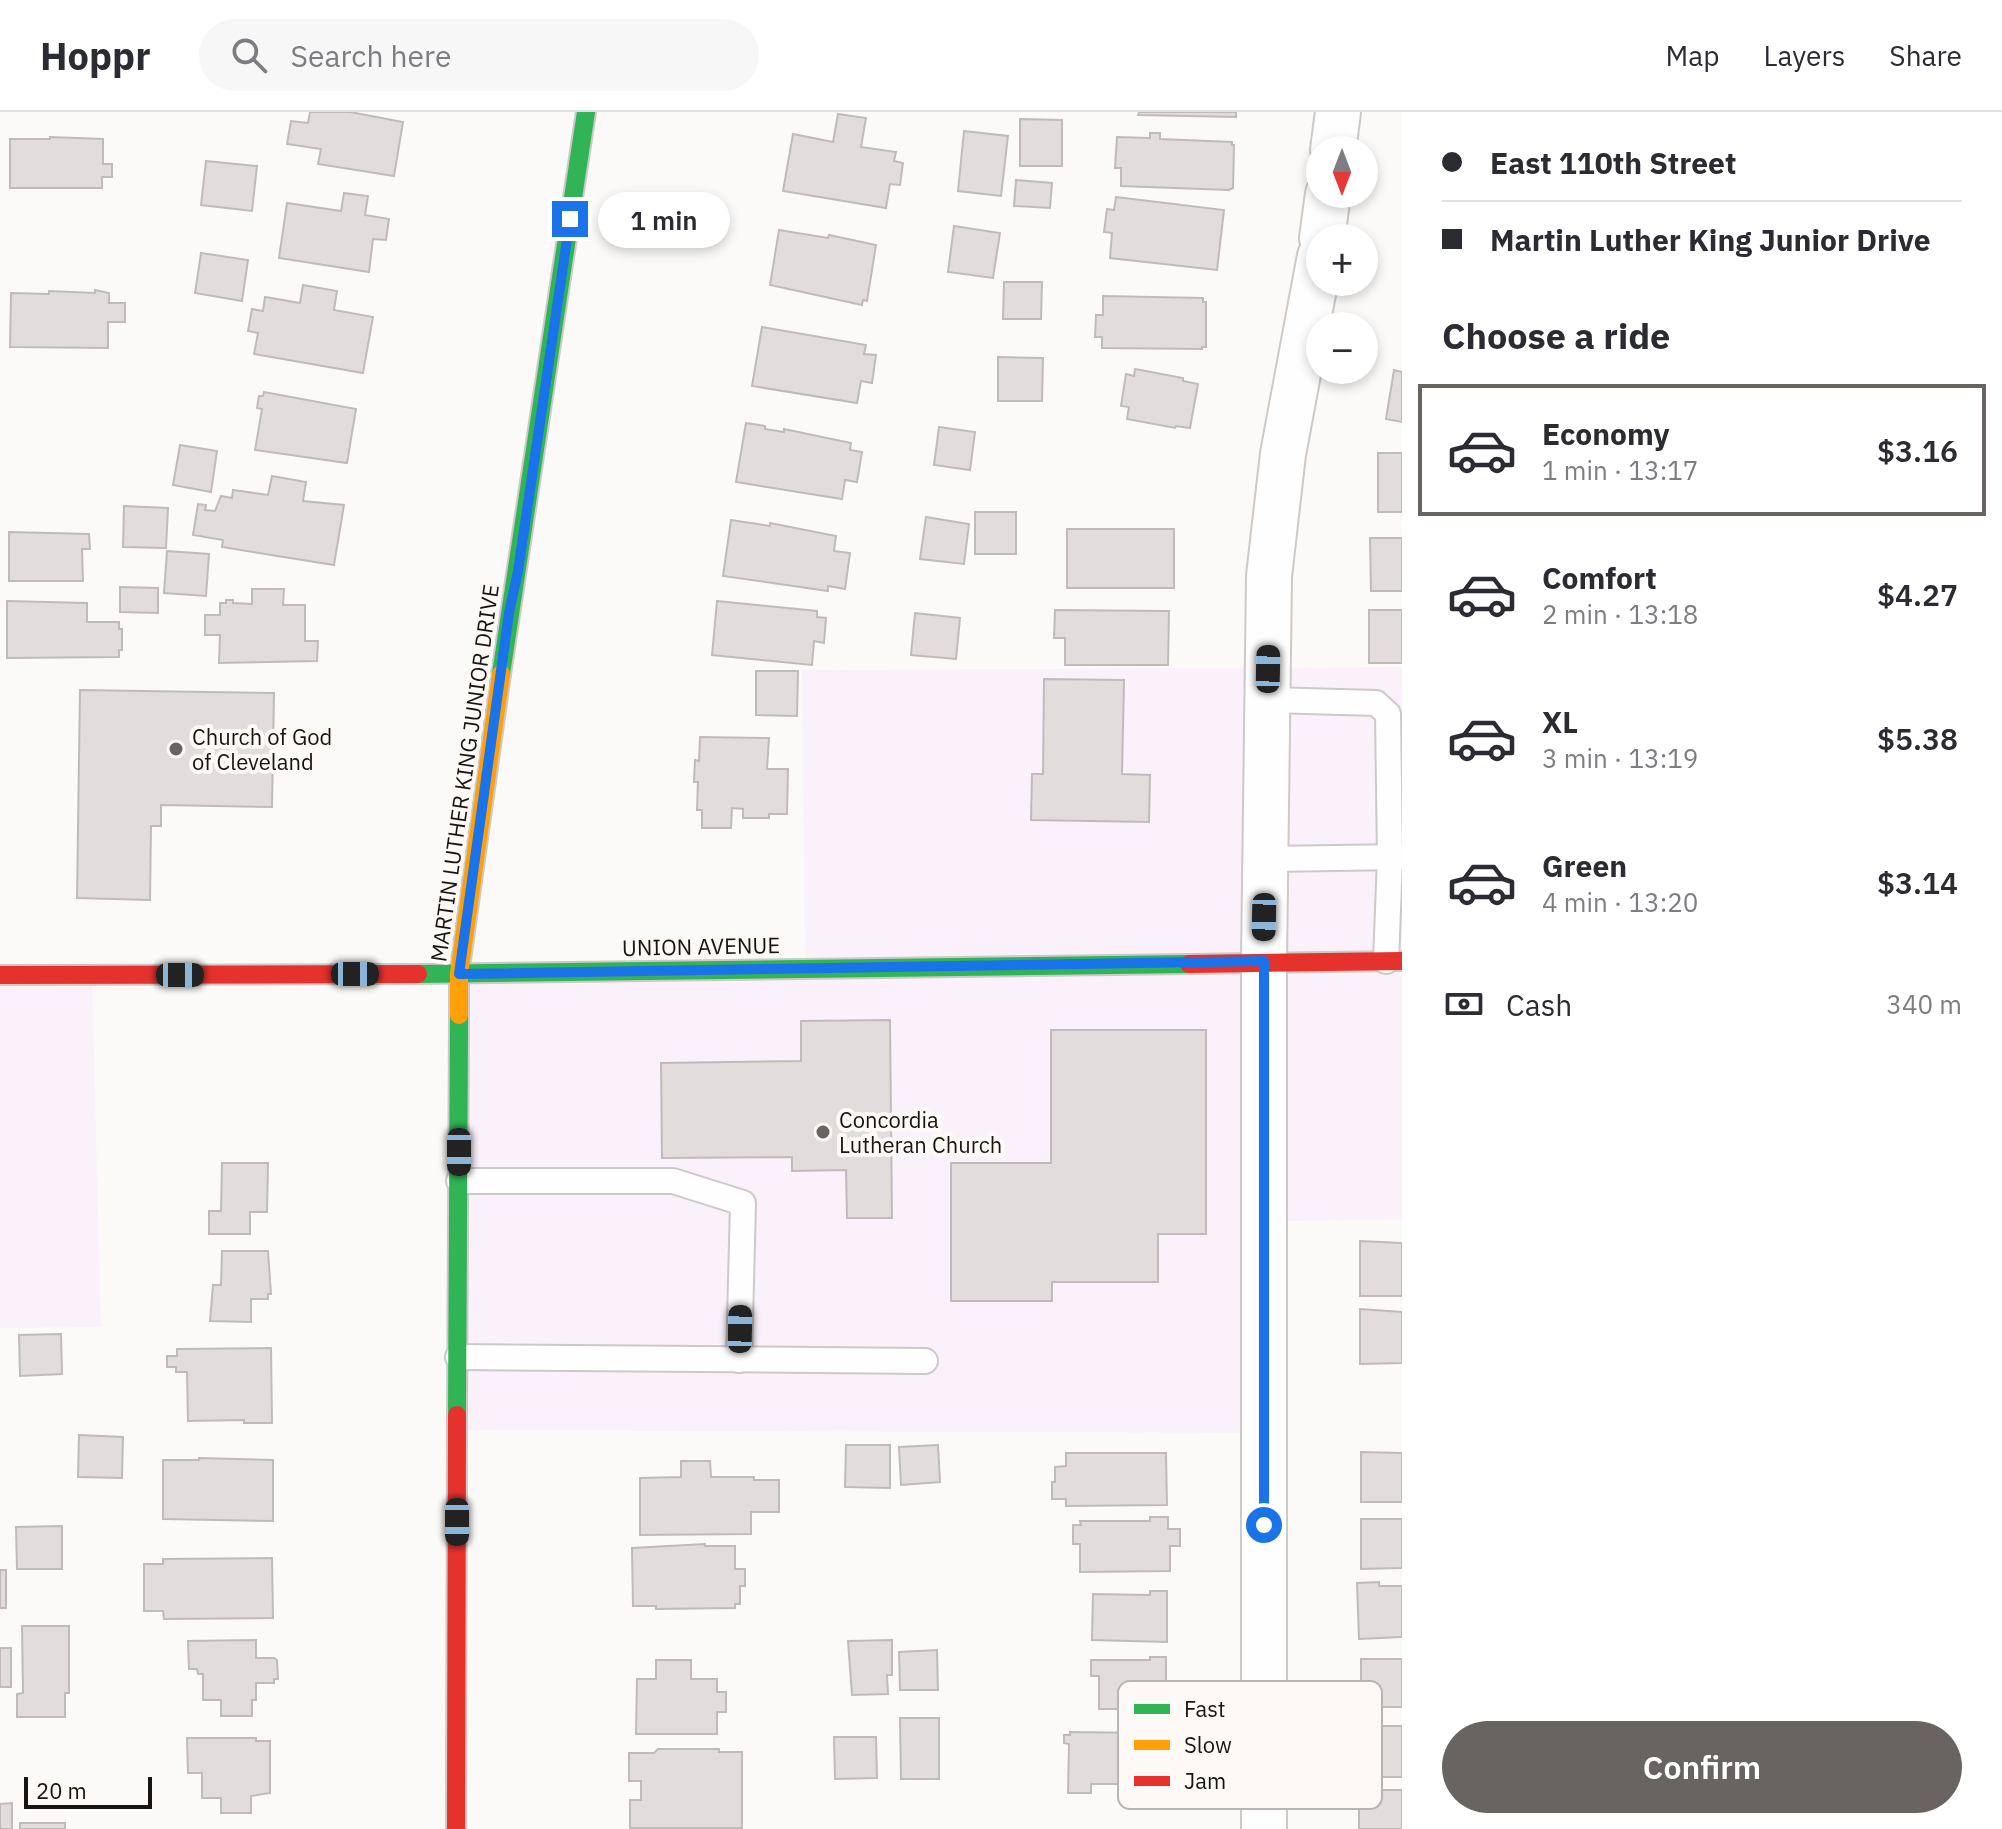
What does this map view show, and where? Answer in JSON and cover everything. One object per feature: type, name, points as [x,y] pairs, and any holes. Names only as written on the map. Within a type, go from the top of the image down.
[{"type":"street","name":"MARTIN LUTHER KING JUNIOR DRIVE","points":[[456,1829],[459,974],[509,613],[518,571],[586,112]]},
{"type":"street","points":[[1335,136],[1338,112]]},
{"type":"street","points":[[1264,1681],[1264,961],[1269,576],[1283,454],[1313,296]]},
{"type":"street","name":"UNION AVENUE","points":[[0,975],[459,974],[1394,961]]},
{"type":"lane","points":[[1267,700],[1376,703],[1388,714],[1396,858],[1394,961]]},
{"type":"lane","points":[[1265,859],[1396,858]]},
{"type":"lane","points":[[459,1181],[673,1181],[743,1203],[739,1360]]},
{"type":"lane","points":[[458,1357],[925,1361]]},
{"type":"shaded area","points":[[1402,667],[1402,1220],[1264,1221],[1264,1433],[457,1430],[459,974],[805,968],[802,670]]},
{"type":"shaded area","points":[[0,975],[92,975],[101,1327],[0,1328]]},
{"type":"building","points":[[310,112],[350,112],[403,122],[394,176],[318,164],[321,149],[287,144],[291,121],[308,123]]},
{"type":"building","points":[[1139,112],[1236,112],[1236,117],[1138,115]]},
{"type":"building","points":[[838,114],[866,118],[861,147],[896,152],[894,161],[903,163],[900,185],[890,184],[886,208],[783,191],[793,134],[833,142]]},
{"type":"building","points":[[1020,119],[1062,120],[1062,166],[1020,166]]},
{"type":"building","points":[[964,131],[1008,136],[1001,196],[958,191]]},
{"type":"building","points":[[1150,133],[1160,133],[1160,139],[1232,142],[1233,188],[1121,186],[1121,168],[1115,168],[1117,137],[1150,138]]},
{"type":"building","points":[[10,139],[103,139],[103,164],[112,164],[112,177],[102,177],[102,188],[10,188]]},
{"type":"building","points":[[206,161],[257,166],[252,211],[201,205]]},
{"type":"building","points":[[1016,180],[1052,183],[1050,208],[1014,206]]},
{"type":"building","points":[[344,193],[368,196],[365,215],[389,219],[386,240],[373,239],[369,272],[279,258],[287,203],[341,211]]},
{"type":"building","points":[[1116,197],[1224,210],[1217,270],[1110,258],[1112,233],[1104,232],[1107,209],[1114,210]]},
{"type":"building","points":[[954,226],[1000,233],[993,278],[948,272]]},
{"type":"building","points":[[779,230],[828,238],[829,235],[876,245],[867,301],[863,300],[862,305],[770,285]]},
{"type":"building","points":[[201,253],[248,260],[242,301],[195,293]]},
{"type":"building","points":[[1004,282],[1042,282],[1041,319],[1003,319]]},
{"type":"building","points":[[303,285],[337,291],[334,310],[373,317],[363,373],[254,354],[258,333],[248,331],[252,309],[263,311],[265,297],[300,303]]},
{"type":"building","points":[[95,290],[109,293],[109,303],[125,303],[125,322],[108,322],[108,348],[10,347],[11,293],[95,293]]},
{"type":"building","points":[[1103,296],[1203,298],[1206,302],[1206,347],[1102,348],[1102,337],[1095,337],[1096,315],[1103,315]]},
{"type":"building","points":[[762,327],[866,345],[864,354],[876,355],[872,383],[861,381],[857,403],[752,386]]},
{"type":"building","points":[[998,357],[1043,358],[1042,401],[998,401]]},
{"type":"building","points":[[1135,369],[1198,384],[1190,428],[1127,419],[1129,407],[1121,406],[1126,374],[1134,376]]},
{"type":"building","points":[[1394,370],[1402,372],[1402,422],[1386,419]]},
{"type":"building","points":[[264,392],[356,409],[347,463],[255,450],[262,409],[257,408],[259,396],[263,396]]},
{"type":"building","points":[[746,423],[851,443],[850,450],[862,452],[857,482],[845,480],[842,499],[736,482]]},
{"type":"building","points":[[939,427],[975,432],[970,470],[934,465]]},
{"type":"building","points":[[180,445],[217,451],[211,492],[173,485]]},
{"type":"building","points":[[1378,453],[1402,453],[1402,512],[1378,512]]},
{"type":"building","points":[[272,476],[306,482],[303,501],[344,505],[334,565],[222,547],[223,540],[193,535],[198,504],[206,505],[205,510],[215,511],[221,496],[232,498],[233,490],[268,495]]},
{"type":"building","points":[[124,506],[168,508],[166,548],[123,547]]},
{"type":"building","points":[[975,512],[1016,512],[1016,554],[975,554]]},
{"type":"building","points":[[926,517],[969,524],[964,564],[920,559]]},
{"type":"building","points":[[731,520],[770,526],[770,523],[836,536],[834,551],[850,553],[845,589],[828,586],[828,591],[723,576]]},
{"type":"building","points":[[1067,529],[1174,529],[1174,588],[1067,588]]},
{"type":"building","points":[[9,532],[89,534],[90,549],[82,549],[83,581],[9,581]]},
{"type":"building","points":[[1370,538],[1402,538],[1402,591],[1371,591]]},
{"type":"building","points":[[167,551],[209,554],[206,596],[164,593]]},
{"type":"building","points":[[120,587],[158,588],[158,613],[120,612]]},
{"type":"building","points":[[252,589],[284,589],[283,605],[305,605],[305,641],[318,641],[317,661],[219,663],[220,635],[205,635],[205,615],[220,615],[220,603],[226,603],[226,600],[252,604]]},
{"type":"building","points":[[7,601],[87,603],[87,622],[119,622],[122,650],[119,650],[119,657],[7,658]]},
{"type":"building","points":[[717,601],[817,611],[817,617],[826,618],[824,643],[814,641],[812,665],[712,655]]},
{"type":"building","points":[[1055,610],[1169,611],[1168,665],[1065,665],[1065,638],[1054,638]]},
{"type":"building","points":[[1369,610],[1402,610],[1402,663],[1369,663]]},
{"type":"building","points":[[915,613],[960,618],[956,659],[911,655]]},
{"type":"building","points":[[756,671],[798,671],[797,716],[756,715]]},
{"type":"building","points":[[1044,679],[1124,680],[1122,774],[1150,775],[1149,822],[1031,820],[1032,774],[1043,774]]},
{"type":"building","name":"Church of God of Cleveland","points":[[80,690],[274,693],[272,807],[161,805],[161,826],[151,826],[150,900],[77,898]]},
{"type":"building","points":[[700,737],[769,738],[767,769],[788,769],[787,814],[743,818],[743,809],[732,808],[731,828],[702,828],[702,810],[697,810],[698,782],[694,782]]},
{"type":"building","points":[[890,1020],[892,1218],[847,1218],[846,1170],[792,1171],[792,1157],[662,1158],[661,1063],[801,1061],[801,1021]]},
{"type":"building","points":[[1051,1030],[1206,1030],[1206,1234],[1158,1234],[1158,1282],[1052,1282],[1052,1301],[951,1301],[951,1163],[1051,1163]]},
{"type":"building","points":[[222,1163],[268,1163],[267,1212],[250,1212],[250,1234],[209,1234],[209,1211],[221,1211]]},
{"type":"building","points":[[1360,1241],[1402,1243],[1402,1296],[1360,1296]]},
{"type":"building","points":[[222,1251],[268,1251],[271,1294],[268,1294],[268,1299],[251,1299],[251,1322],[210,1321],[213,1285],[221,1285]]},
{"type":"building","points":[[1360,1309],[1402,1312],[1402,1363],[1360,1364]]},
{"type":"building","points":[[61,1334],[62,1374],[20,1376],[19,1335]]},
{"type":"building","points":[[271,1348],[272,1423],[188,1421],[187,1372],[176,1372],[176,1367],[167,1367],[167,1356],[177,1356],[177,1349]]},
{"type":"building","points":[[79,1435],[123,1437],[122,1478],[78,1477]]},
{"type":"building","points":[[846,1445],[890,1445],[890,1488],[845,1487]]},
{"type":"building","points":[[938,1445],[940,1482],[901,1485],[899,1447]]},
{"type":"building","points":[[1361,1452],[1402,1453],[1402,1502],[1361,1502]]},
{"type":"building","points":[[1066,1453],[1166,1453],[1167,1505],[1066,1506],[1066,1499],[1052,1499],[1055,1467],[1066,1466]]},
{"type":"building","points":[[163,1460],[273,1460],[273,1521],[163,1519]]},
{"type":"building","points":[[681,1461],[710,1461],[711,1477],[779,1480],[779,1512],[751,1512],[751,1534],[640,1535],[640,1478],[681,1477]]},
{"type":"building","points":[[1150,1517],[1168,1517],[1168,1529],[1180,1529],[1180,1546],[1170,1546],[1170,1571],[1080,1572],[1080,1544],[1073,1544],[1073,1525],[1081,1525],[1080,1521],[1150,1521]]},
{"type":"building","points":[[1361,1519],[1402,1519],[1402,1568],[1361,1569]]},
{"type":"building","points":[[62,1526],[62,1569],[17,1569],[16,1527]]},
{"type":"building","points":[[705,1544],[735,1546],[735,1569],[745,1569],[745,1586],[740,1586],[740,1604],[735,1604],[735,1608],[656,1609],[656,1606],[633,1606],[632,1548]]},
{"type":"building","points":[[272,1558],[273,1618],[164,1619],[163,1611],[144,1611],[144,1564],[163,1564],[163,1559]]},
{"type":"building","points":[[0,1570],[6,1570],[6,1608],[0,1608]]},
{"type":"building","points":[[1379,1582],[1379,1586],[1402,1586],[1402,1637],[1359,1639],[1357,1583]]},
{"type":"building","points":[[1150,1591],[1167,1591],[1167,1642],[1092,1640],[1093,1594],[1150,1595]]},
{"type":"building","points":[[22,1626],[69,1626],[69,1693],[65,1693],[65,1717],[17,1717],[17,1694],[23,1693]]},
{"type":"building","points":[[256,1640],[256,1658],[277,1660],[278,1679],[274,1679],[274,1683],[256,1683],[252,1716],[221,1716],[221,1700],[203,1700],[203,1674],[198,1674],[197,1669],[189,1669],[188,1641]]},
{"type":"building","points":[[892,1640],[892,1675],[887,1675],[888,1694],[852,1695],[848,1641]]},
{"type":"building","points":[[0,1648],[11,1648],[11,1687],[0,1687]]},
{"type":"building","points":[[937,1650],[938,1690],[900,1690],[899,1652]]},
{"type":"building","points":[[1150,1657],[1166,1657],[1166,1681],[1118,1681],[1118,1709],[1099,1709],[1099,1676],[1091,1676],[1091,1660],[1150,1660]]},
{"type":"building","points":[[1361,1659],[1402,1659],[1402,1707],[1382,1707],[1382,1681],[1361,1681]]},
{"type":"building","points":[[656,1660],[691,1660],[691,1679],[717,1679],[717,1692],[726,1692],[726,1712],[717,1712],[717,1734],[636,1734],[637,1679],[656,1679]]},
{"type":"building","points":[[900,1718],[939,1718],[939,1779],[901,1779]]},
{"type":"building","points":[[1382,1726],[1402,1726],[1402,1777],[1382,1777]]},
{"type":"building","points":[[1070,1732],[1118,1733],[1118,1784],[1091,1784],[1091,1793],[1068,1793],[1069,1744],[1064,1743],[1064,1735],[1070,1735]]},
{"type":"building","points":[[834,1737],[876,1737],[877,1778],[835,1779]]},
{"type":"building","points":[[187,1738],[256,1738],[256,1741],[270,1741],[270,1793],[251,1796],[251,1813],[221,1813],[221,1798],[202,1798],[202,1773],[188,1773]]},
{"type":"building","points":[[658,1749],[742,1752],[742,1828],[630,1828],[630,1800],[641,1800],[641,1781],[629,1781],[629,1753],[654,1753]]},
{"type":"building","points":[[1382,1790],[1402,1790],[1402,1829],[1359,1829],[1359,1809],[1382,1809]]},
{"type":"building","points":[[12,1803],[12,1829],[0,1829],[0,1804]]},
{"type":"building","points":[[20,1823],[65,1823],[65,1829],[20,1829]]},
{"type":"traffic: fast","points":[[501,674],[586,112]]},
{"type":"traffic: fast","points":[[418,974],[1189,964]]},
{"type":"traffic: fast","points":[[457,1415],[459,1015]]},
{"type":"traffic: slow","points":[[459,1015],[459,974],[501,674]]},
{"type":"traffic: jam","points":[[1189,964],[1402,961]]},
{"type":"traffic: jam","points":[[0,975],[418,974]]},
{"type":"traffic: jam","points":[[456,1829],[457,1415]]},
{"type":"place","name":"Church of God of Cleveland","points":[[176,749]]},
{"type":"place","name":"Concordia Lutheran Church","points":[[823,1132]]},
{"type":"route","points":[[570,219],[518,571],[509,613],[459,974],[1264,961],[1264,1525]]}]
